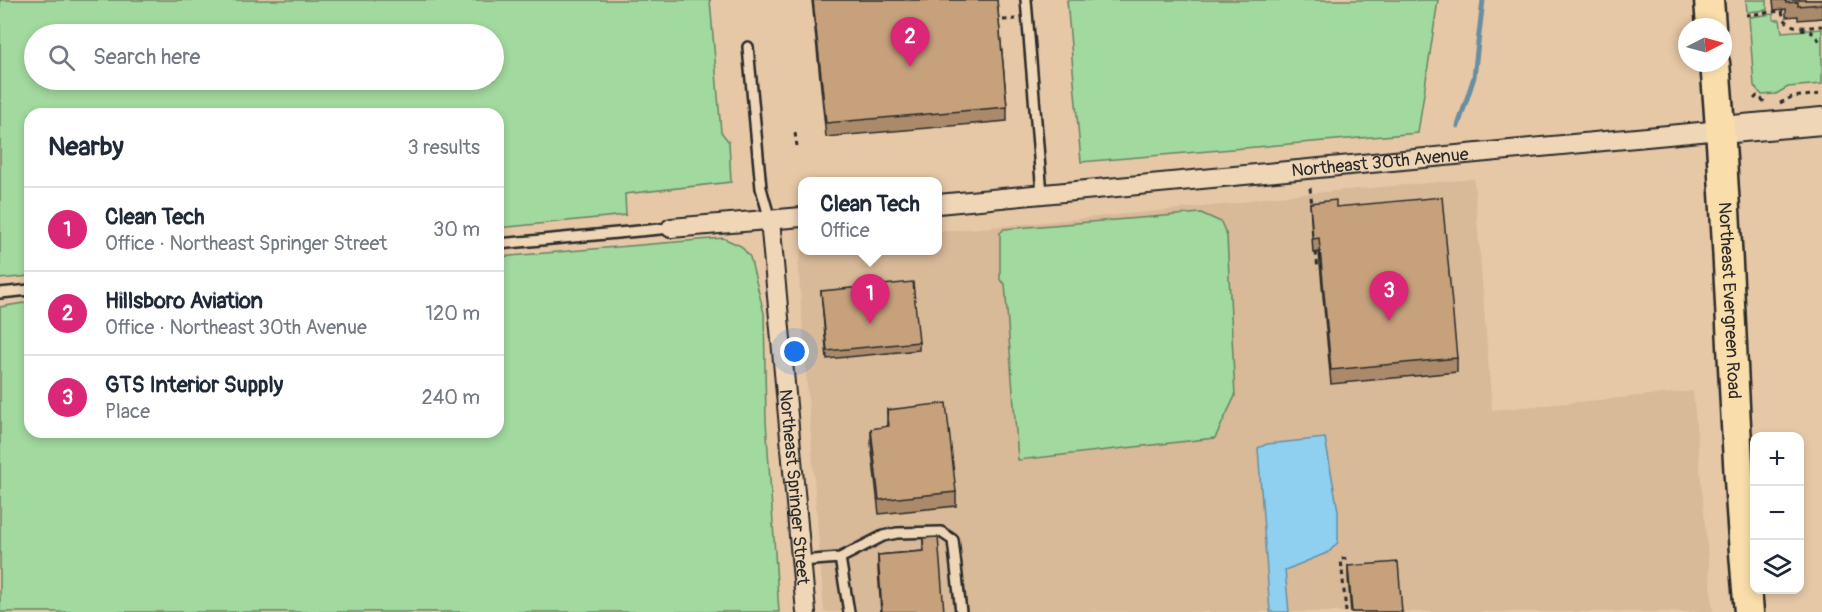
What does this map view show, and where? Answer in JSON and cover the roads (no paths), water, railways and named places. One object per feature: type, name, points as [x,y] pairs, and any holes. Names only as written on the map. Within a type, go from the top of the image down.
[{"type":"main road","points":[[1709,0],[1710,18]]},
{"type":"main road","name":"Northeast Evergreen Road","points":[[1715,72],[1730,264],[1740,512],[1749,612]]},
{"type":"street","name":"Northeast 30th Avenue","points":[[942,204],[1822,121]]},
{"type":"street","points":[[671,228],[798,217]]},
{"type":"street","name":"Northeast Springer Street","points":[[770,220],[806,612]]},
{"type":"lane","points":[[1026,0],[1042,194]]},
{"type":"lane","points":[[748,48],[761,188],[770,220]]},
{"type":"lane","points":[[504,243],[671,228]]},
{"type":"lane","points":[[0,293],[24,291]]},
{"type":"lane","points":[[800,561],[840,558],[883,536],[941,532],[953,540],[961,612]]},
{"type":"lane","points":[[840,558],[849,612]]},
{"type":"water","points":[[1325,438],[1338,511],[1338,542],[1329,552],[1285,570],[1289,612],[1270,612],[1258,448],[1267,444]]},
{"type":"waterway","points":[[1458,126],[1474,77],[1483,0]]},
{"type":"place","name":"Hillsboro Aviation","points":[[910,67]]},
{"type":"place","name":"GTS Interior Supply","points":[[1389,321]]},
{"type":"place","name":"Clean Tech","points":[[870,324]]}]
